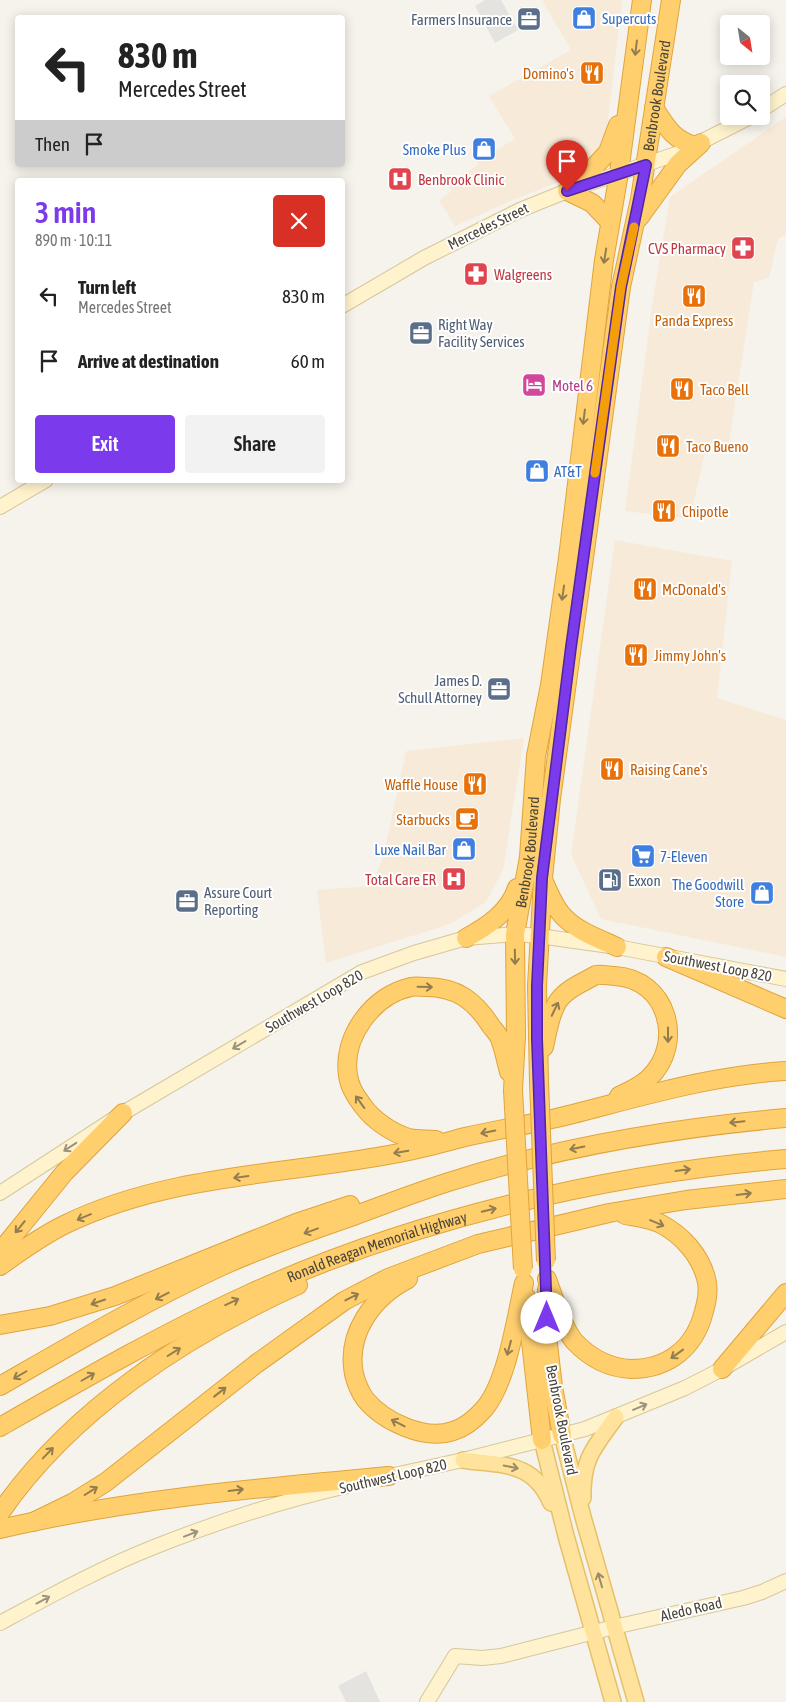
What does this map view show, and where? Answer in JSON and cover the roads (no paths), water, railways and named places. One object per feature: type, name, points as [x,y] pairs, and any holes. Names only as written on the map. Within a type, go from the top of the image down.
[{"type":"highway","name":"Benbrook Boulevard","points":[[562,1435],[553,1387],[547,1336],[538,1077],[537,986],[542,878],[577,546],[591,363],[642,0]]},
{"type":"highway","name":"Benbrook Boulevard","points":[[542,1440],[524,1276],[513,1088],[516,1037],[515,934],[529,857],[536,756],[577,546],[621,287],[646,165],[671,0]]},
{"type":"highway","points":[[610,222],[592,203],[571,190],[608,152],[628,104]]},
{"type":"highway","points":[[654,108],[672,134],[684,142],[698,144]]},
{"type":"highway","points":[[634,225],[678,164],[698,144]]},
{"type":"highway","points":[[466,938],[489,925],[514,898],[529,857]]},
{"type":"highway","points":[[542,878],[556,906],[565,918],[586,932],[618,947]]},
{"type":"highway","points":[[666,957],[786,1009]]},
{"type":"highway","points":[[538,1077],[555,1005],[573,987],[597,975],[624,976],[640,982],[656,996],[665,1013],[669,1032],[667,1052],[660,1065],[648,1079],[604,1106]]},
{"type":"highway","points":[[449,1141],[409,1138],[390,1129],[369,1114],[356,1096],[348,1076],[348,1055],[355,1032],[368,1013],[385,998],[411,987],[442,989],[462,995],[485,1016],[499,1038],[513,1088]]},
{"type":"highway","points":[[0,1266],[64,1225],[135,1198],[186,1184],[361,1160],[410,1151],[669,1090],[760,1072],[786,1071]]},
{"type":"highway","points":[[0,1252],[64,1173],[123,1113]]},
{"type":"highway","points":[[0,1386],[126,1314],[223,1266],[267,1247],[455,1180],[556,1152],[648,1134],[716,1124],[786,1118]]},
{"type":"highway","name":"Ronald Reagan Memorial Highway","points":[[0,1427],[196,1318],[312,1267],[409,1233],[484,1211],[636,1178],[677,1171],[786,1159]]},
{"type":"highway","points":[[0,1325],[50,1316],[115,1296],[296,1223],[438,1176],[455,1180]]},
{"type":"highway","points":[[32,1522],[74,1502],[106,1482],[256,1364],[344,1301],[388,1278],[487,1242],[609,1212],[686,1200],[786,1189]]},
{"type":"highway","points":[[546,1270],[562,1319],[573,1340],[588,1354],[606,1364],[623,1368],[643,1369],[664,1363],[681,1352],[694,1338],[702,1319],[707,1299],[707,1278],[698,1258],[688,1244],[660,1223],[644,1218],[609,1212]]},
{"type":"highway","points":[[0,1513],[41,1460],[73,1428],[122,1387],[163,1359],[226,1322],[306,1281],[387,1252],[409,1233]]},
{"type":"highway","points":[[461,1250],[444,1262],[400,1283],[377,1301],[366,1315],[357,1332],[352,1362],[355,1380],[364,1398],[378,1412],[396,1424],[411,1430],[453,1432],[484,1409],[495,1391],[504,1369],[524,1276]]},
{"type":"highway","points":[[722,1369],[786,1293]]},
{"type":"highway","points":[[0,1529],[124,1504],[252,1488],[390,1476]]},
{"type":"main road","points":[[770,104],[786,94]]},
{"type":"main road","name":"Mercedes Street","points":[[345,304],[424,258],[520,210],[619,173],[679,154],[735,125]]},
{"type":"main road","points":[[0,507],[41,483]]},
{"type":"main road","name":"Southwest Loop 820","points":[[0,1193],[123,1113],[362,972],[414,953],[466,938],[515,934],[540,936],[618,947],[786,979]]},
{"type":"main road","name":"Southwest Loop 820","points":[[0,1623],[152,1548],[237,1516],[269,1506],[585,1429],[685,1388],[786,1332]]},
{"type":"main road","points":[[583,1517],[582,1481],[588,1459],[596,1444],[616,1417]]},
{"type":"main road","name":"Benbrook Boulevard","points":[[562,1435],[583,1517],[636,1702]]},
{"type":"main road","name":"Benbrook Boulevard","points":[[542,1440],[566,1536],[613,1702]]},
{"type":"main road","points":[[463,1460],[514,1467],[536,1478],[546,1491],[566,1536]]},
{"type":"main road","name":"Aledo Road","points":[[427,1702],[455,1656],[482,1658],[501,1656],[614,1626],[743,1598],[786,1581]]},
{"type":"place","name":"Supercuts","points":[[584,18]]},
{"type":"place","name":"Farmers Insurance","points":[[529,19]]},
{"type":"place","name":"Domino's","points":[[592,73]]},
{"type":"place","name":"Smoke Plus","points":[[484,149]]},
{"type":"place","name":"Benbrook Clinic","points":[[400,179]]},
{"type":"place","name":"CVS Pharmacy","points":[[743,248]]},
{"type":"place","name":"Walgreens","points":[[476,274]]},
{"type":"place","name":"Panda Express","points":[[694,296]]},
{"type":"place","name":"Right Way Facility Services","points":[[421,333]]},
{"type":"place","name":"Motel 6","points":[[534,385]]},
{"type":"place","name":"Taco Bell","points":[[682,389]]},
{"type":"place","name":"Taco Bueno","points":[[668,446]]},
{"type":"place","name":"AT&T","points":[[537,471]]},
{"type":"place","name":"Chipotle","points":[[664,511]]},
{"type":"place","name":"McDonald's","points":[[645,589]]},
{"type":"place","name":"Jimmy John's","points":[[636,655]]},
{"type":"place","name":"James D. Schull Attorney","points":[[499,689]]},
{"type":"place","name":"Raising Cane's","points":[[612,769]]},
{"type":"place","name":"Waffle House","points":[[475,784]]},
{"type":"place","name":"Starbucks","points":[[467,819]]},
{"type":"place","name":"Luxe Nail Bar","points":[[464,849]]},
{"type":"place","name":"7-Eleven","points":[[643,856]]},
{"type":"place","name":"Total Care ER","points":[[454,879]]},
{"type":"place","name":"Exxon","points":[[610,880]]},
{"type":"place","name":"The Goodwill Store","points":[[762,893]]},
{"type":"place","name":"Assure Court Reporting","points":[[187,901]]}]
